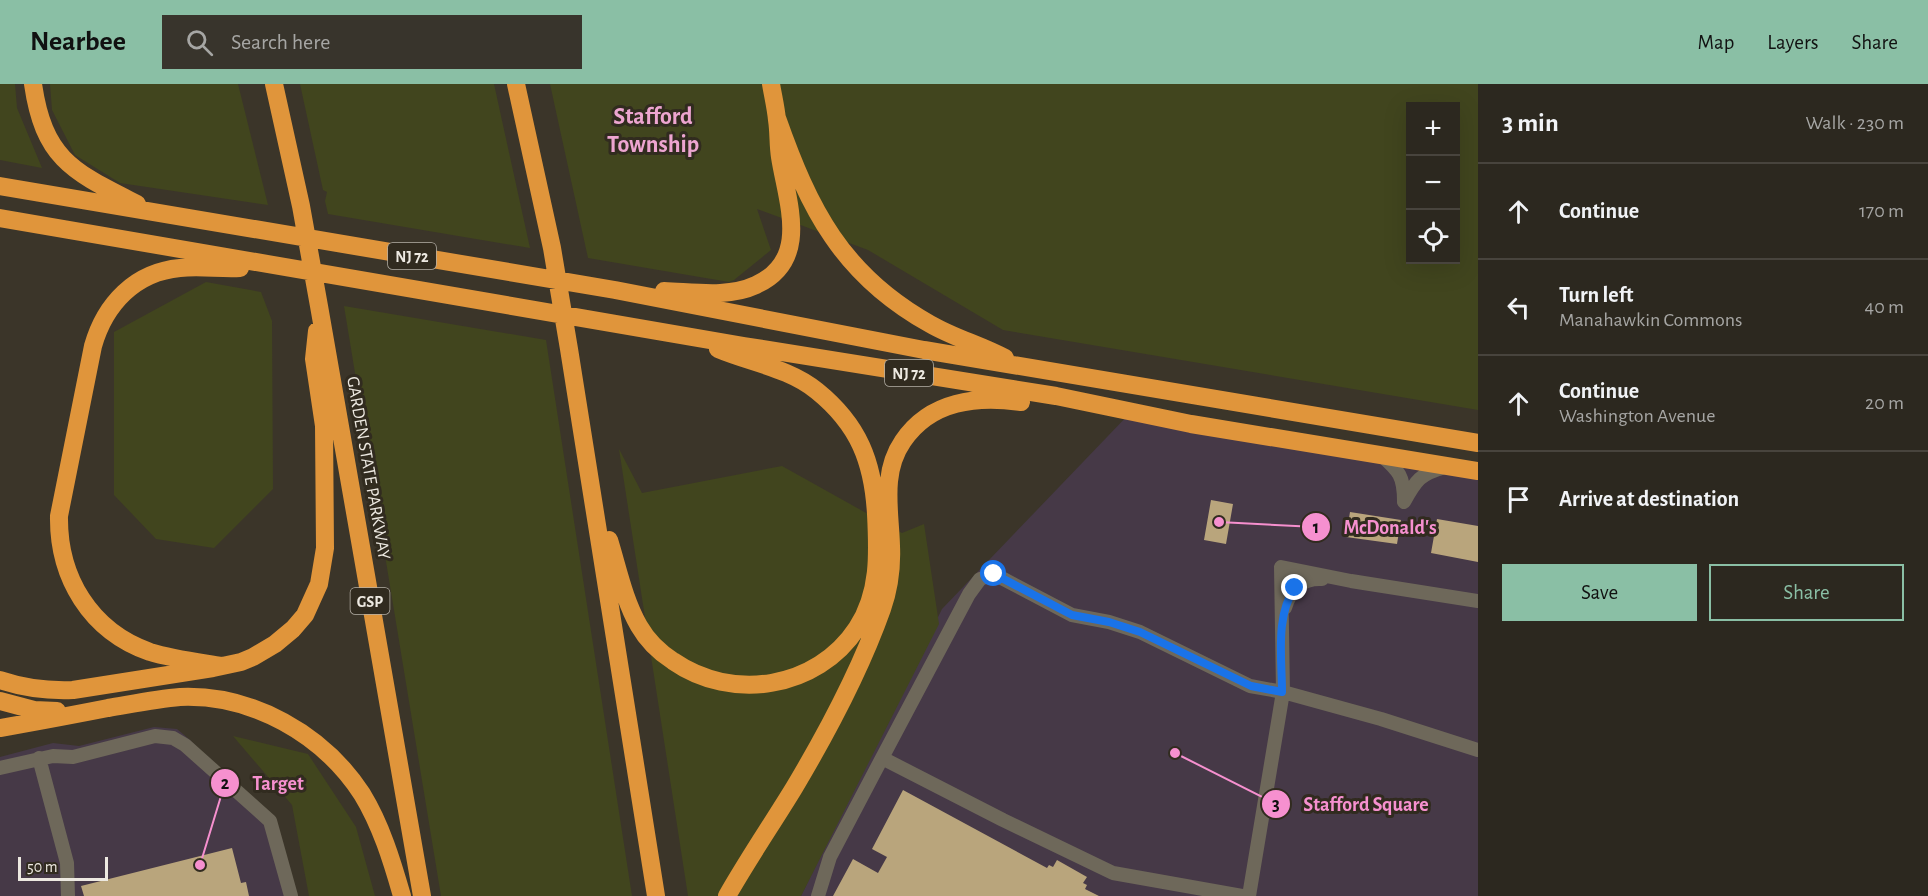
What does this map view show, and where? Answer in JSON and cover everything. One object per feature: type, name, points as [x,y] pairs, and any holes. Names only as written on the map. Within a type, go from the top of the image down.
[{"type":"highway","points":[[33,84],[43,127],[51,142],[67,162],[89,179],[153,212]]},
{"type":"highway","name":"GARDEN STATE PARKWAY","points":[[274,84],[301,206],[422,896]]},
{"type":"highway","points":[[516,84],[552,248],[656,896]]},
{"type":"highway","points":[[522,84],[523,115]]},
{"type":"highway","points":[[615,290],[711,293],[731,291],[756,285],[776,271],[788,252],[792,232],[771,84]]},
{"type":"highway","points":[[777,118],[798,176],[815,211],[838,245],[862,273],[898,304],[929,324],[1023,366]]},
{"type":"highway","name":"NJ 72","points":[[0,186],[615,290],[913,348],[1478,443]]},
{"type":"highway","name":"NJ 72","points":[[0,218],[686,336],[1056,396],[1191,424],[1478,471]]},
{"type":"highway","points":[[222,666],[150,652],[124,640],[100,621],[84,603],[66,569],[60,543],[61,503],[97,334],[108,311],[123,292],[143,278],[181,267],[287,267]]},
{"type":"highway","points":[[0,680],[27,687],[73,690],[222,666],[253,657],[284,637],[305,615],[319,584],[325,548],[324,426],[314,359],[319,306]]},
{"type":"highway","points":[[590,480],[634,616],[655,647],[688,671],[710,680],[732,684],[760,685],[782,681],[825,661],[844,644],[858,626],[869,604],[875,581],[878,543],[871,472],[855,433],[825,397],[797,378],[776,369],[743,360],[686,336]]},
{"type":"highway","points":[[727,896],[825,733],[877,621],[886,596],[891,571],[888,493],[890,473],[898,450],[910,432],[926,417],[946,406],[979,399],[1131,412]]},
{"type":"highway","points":[[0,728],[165,699],[209,698],[257,710],[286,723],[310,738],[334,759],[362,795],[385,842],[402,896]]},
{"type":"highway","points":[[0,701],[44,711],[101,710]]},
{"type":"street","points":[[1381,455],[1402,478],[1404,502],[1413,484],[1420,477],[1429,471],[1446,466]]},
{"type":"street","points":[[1249,896],[1282,692],[1281,567],[1351,581]]},
{"type":"street","points":[[818,896],[830,857],[969,594],[980,579],[994,574],[1072,615],[1109,622],[1140,632],[1251,686],[1282,692],[1381,719],[1478,750]]},
{"type":"street","points":[[1282,616],[1288,597],[1301,583],[1308,580],[1351,581],[1477,596]]},
{"type":"street","points":[[0,768],[39,758],[73,757],[155,736],[173,738],[185,745],[270,821],[291,896]]},
{"type":"street","points":[[39,758],[67,863],[68,896]]},
{"type":"street","points":[[882,759],[1113,873],[1242,896]]},
{"type":"shaded area","points":[[1131,412],[1478,472],[1478,896],[801,896],[942,609]]},
{"type":"shaded area","points":[[154,727],[177,729],[270,821],[291,896],[0,896],[0,757],[53,743],[79,746]]},
{"type":"green space","points":[[0,84],[15,84],[17,108],[42,168],[0,160]]},
{"type":"green space","points":[[50,84],[238,84],[268,205],[120,183],[75,155],[52,110]]},
{"type":"green space","points":[[300,84],[494,84],[530,248],[328,214],[325,201],[327,192],[323,190]]},
{"type":"green space","points":[[550,84],[1478,84],[1478,410],[1003,330],[868,250],[757,209],[771,250],[729,282],[588,258]]},
{"type":"green space","points":[[206,282],[261,292],[272,321],[273,489],[214,548],[156,539],[114,495],[114,332]]},
{"type":"green space","points":[[344,306],[546,340],[632,896],[441,896]]},
{"type":"green space","points":[[619,449],[642,493],[782,466],[902,533],[924,524],[939,624],[801,896],[688,896]]},
{"type":"green space","points":[[233,736],[308,754],[356,827],[375,896],[309,896],[292,805]]},
{"type":"building","points":[[1211,500],[1233,504],[1226,544],[1204,540]]},
{"type":"building","points":[[1350,512],[1401,520],[1397,544],[1346,537]]},
{"type":"building","points":[[1437,519],[1478,526],[1478,562],[1431,553]]},
{"type":"building","points":[[903,790],[1047,868],[1049,865],[1053,867],[1057,860],[1087,877],[1083,883],[1087,885],[1085,889],[1099,896],[833,896],[853,859],[878,873],[887,857],[872,849]]},
{"type":"building","points":[[232,848],[241,883],[246,882],[249,896],[84,896],[81,886]]},
{"type":"place","name":"McDonald's","points":[[1219,522]]},
{"type":"place","name":"Stafford Square","points":[[1175,753]]},
{"type":"place","name":"Target","points":[[200,865]]},
{"type":"district","name":"Stafford Township","points":[[653,130]]},
{"type":"route","points":[[994,574],[1072,615],[1109,622],[1140,632],[1251,686],[1282,692],[1282,616],[1288,597],[1295,588]]}]
